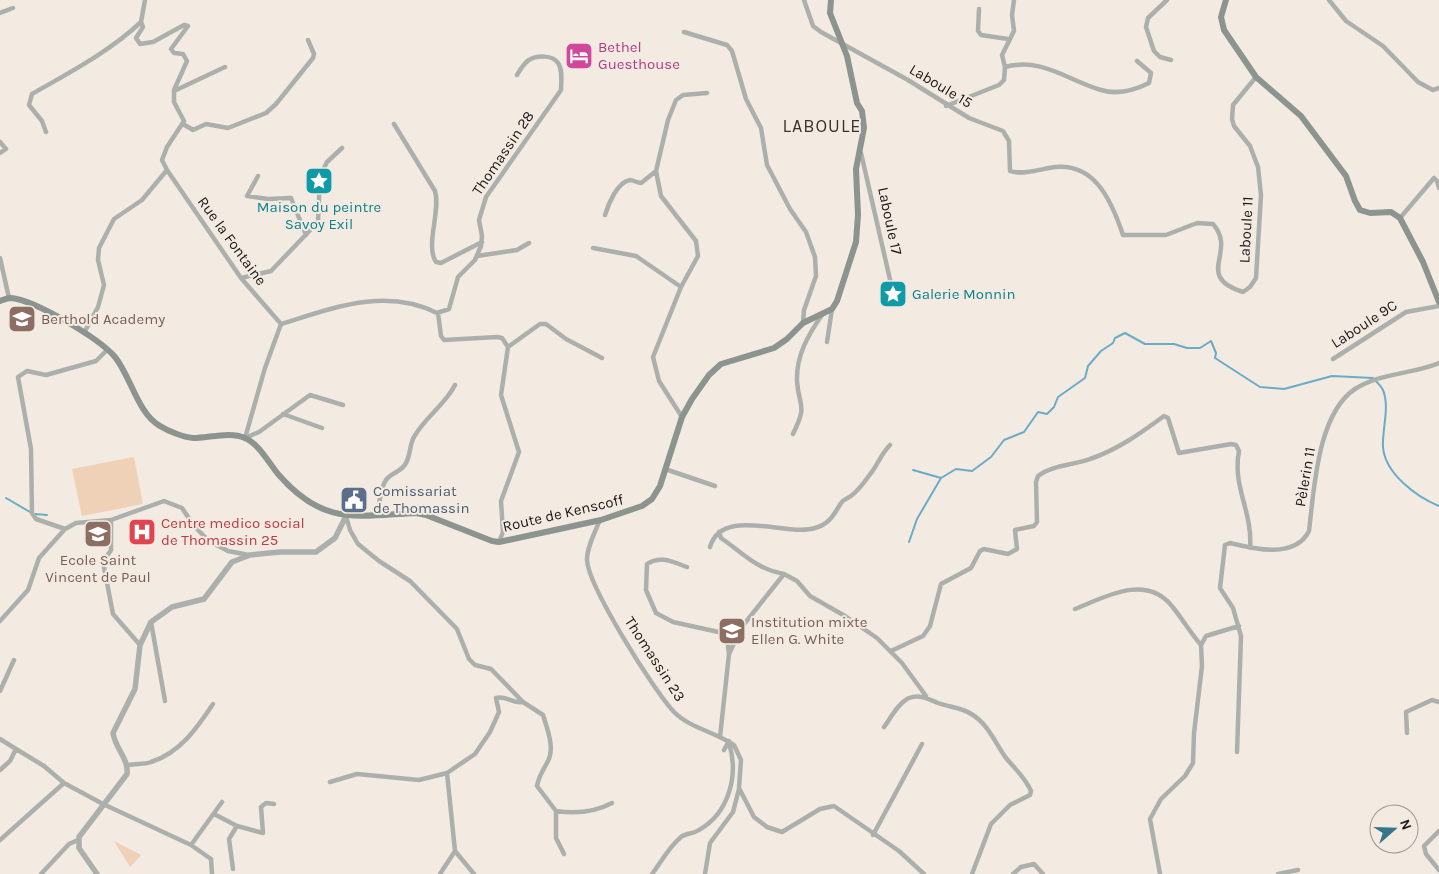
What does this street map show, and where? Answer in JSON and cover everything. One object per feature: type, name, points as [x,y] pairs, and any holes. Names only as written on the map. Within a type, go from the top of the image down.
[{"type":"main road","points":[[831,0],[830,13],[850,67],[857,103],[862,111],[864,128],[856,169],[858,215],[856,242],[844,285],[832,309]]},
{"type":"main road","points":[[1226,0],[1221,17],[1224,30],[1256,77],[1301,116],[1346,176],[1354,201],[1360,210],[1370,213],[1391,212],[1400,218],[1423,262],[1439,302]]},
{"type":"main road","points":[[0,301],[9,298],[26,302],[84,333],[107,350],[116,358],[148,416],[160,426],[190,438],[234,435],[245,438]]},
{"type":"main road","name":"Route de Kenscoff","points":[[245,438],[253,443],[279,476],[297,492],[319,508],[346,516],[426,514],[492,541],[499,542],[600,520],[642,506],[652,499],[660,486],[682,418],[698,391],[721,364],[774,348],[787,340],[803,323],[832,309]]},
{"type":"street","points":[[84,333],[98,307],[104,285],[98,260],[99,248],[114,219],[142,200],[168,170],[162,160],[183,124],[182,116],[174,102],[174,91],[187,61],[183,54],[174,53],[171,49],[188,26],[184,26],[153,42],[140,44],[136,38],[143,27],[141,22],[145,0]]},
{"type":"street","name":"Laboule 15","points":[[804,0],[813,26],[908,80],[946,106],[969,118],[1003,130],[1009,141],[1009,168],[1013,172],[1069,165],[1090,174],[1116,216],[1123,235],[1166,235],[1197,223]]},
{"type":"street","points":[[946,106],[999,85],[1004,80],[1005,67],[1002,56],[1008,39],[1014,31],[1012,15],[1014,0]]},
{"type":"street","points":[[1166,0],[1148,18],[1146,27],[1154,51],[1160,57],[1170,60]]},
{"type":"street","points":[[1329,0],[1346,21],[1384,46],[1418,82],[1433,90],[1439,88]]},
{"type":"street","points":[[0,12],[13,8]]},
{"type":"street","points":[[979,9],[978,31],[981,35],[1008,39]]},
{"type":"street","points":[[46,132],[42,121],[30,104],[32,94],[92,60],[121,40],[141,22]]},
{"type":"street","points":[[684,32],[727,45],[732,51],[746,99],[761,128],[767,165],[790,209],[806,232],[815,257],[816,276],[804,310],[803,323]]},
{"type":"street","points":[[183,124],[193,130],[206,124],[228,128],[266,112],[276,104],[313,58],[314,54],[308,40]]},
{"type":"street","name":"Thomassin 28","points":[[438,313],[449,309],[458,277],[478,256],[482,242],[479,220],[486,197],[560,90],[562,74],[558,63],[552,58],[542,56],[529,60],[517,75]]},
{"type":"street","points":[[1005,67],[1021,63],[1053,70],[1102,91],[1133,90],[1150,83],[1151,72],[1137,61]]},
{"type":"street","points":[[174,91],[225,67]]},
{"type":"street","name":"Laboule 11","points":[[1197,223],[1213,224],[1221,232],[1223,244],[1216,266],[1219,276],[1234,289],[1243,292],[1250,288],[1256,278],[1261,195],[1258,167],[1250,146],[1234,126],[1232,119],[1233,104],[1256,77]]},
{"type":"street","points":[[682,418],[659,381],[653,364],[655,350],[680,287],[698,256],[699,248],[661,196],[656,171],[668,120],[676,100],[683,94],[707,93]]},
{"type":"street","points":[[394,124],[435,191],[438,200],[434,229],[434,259],[436,262],[441,263],[482,242]]},
{"type":"street","points":[[0,142],[6,150],[0,153]]},
{"type":"street","points":[[241,278],[271,270],[319,219],[320,176],[327,162],[342,148]]},
{"type":"street","name":"Laboule 17","points":[[860,152],[894,296]]},
{"type":"street","name":"Rue la Fontaine","points":[[168,170],[241,278],[281,324]]},
{"type":"street","points":[[605,215],[612,196],[626,182],[631,180],[642,183],[656,171]]},
{"type":"street","points":[[1400,218],[1439,172]]},
{"type":"street","points":[[258,176],[247,196],[268,199],[292,198],[306,235]]},
{"type":"street","points":[[1434,178],[1439,188]]},
{"type":"street","points":[[478,256],[517,250],[529,243]]},
{"type":"street","points":[[593,248],[636,256],[680,287]]},
{"type":"street","points":[[0,258],[9,298]]},
{"type":"street","points":[[245,438],[264,368],[281,324],[361,302],[396,300],[412,302],[438,313],[441,336],[444,340],[500,337],[508,348],[501,395],[520,452],[501,501],[502,532],[499,542]]},
{"type":"street","name":"Laboule 9C","points":[[1333,359],[1406,312],[1439,306]]},
{"type":"street","points":[[827,342],[832,309]]},
{"type":"street","points":[[794,434],[803,414],[797,381],[799,359],[804,343],[822,315]]},
{"type":"street","points":[[508,348],[540,324],[546,324],[566,339],[602,358]]},
{"type":"street","points":[[65,529],[36,519],[32,513],[31,449],[18,377],[27,371],[46,374],[96,361],[107,350]]},
{"type":"street","name":"Pèlerin 11","points":[[1239,626],[1233,608],[1220,588],[1225,545],[1230,543],[1250,548],[1271,550],[1289,548],[1305,539],[1309,531],[1317,470],[1325,436],[1336,411],[1356,389],[1404,371],[1439,363]]},
{"type":"street","points":[[378,515],[379,501],[386,480],[404,466],[411,452],[413,438],[427,417],[450,396],[455,385]]},
{"type":"street","points":[[245,438],[312,394],[343,405]]},
{"type":"street","points":[[283,414],[322,428]]},
{"type":"street","points":[[891,651],[926,632],[930,626],[941,584],[971,568],[980,551],[984,549],[1008,554],[1017,549],[1015,530],[1034,526],[1037,522],[1036,482],[1038,476],[1052,469],[1090,459],[1117,447],[1164,416],[1168,418],[1179,453],[1231,444],[1240,451],[1237,465],[1239,488],[1248,512],[1252,530],[1250,548]]},
{"type":"street","points":[[710,547],[719,532],[735,525],[752,524],[778,529],[814,529],[825,524],[832,518],[842,500],[852,495],[872,472],[880,454],[890,445]]},
{"type":"street","points":[[665,469],[715,486]]},
{"type":"street","points":[[0,621],[28,590],[39,558],[65,529],[76,523],[111,520],[164,501],[182,508],[209,541],[228,551],[250,556]]},
{"type":"street","points":[[97,874],[83,855],[78,840],[80,833],[127,774],[128,765],[114,740],[113,733],[135,690],[140,645],[151,622],[172,607],[204,599],[232,562],[250,556],[280,552],[316,552],[335,538],[346,516]]},
{"type":"street","points":[[346,516],[350,530],[358,544],[379,561],[410,581],[456,629],[469,659],[475,665],[491,669],[523,702],[543,715],[550,741],[549,760],[539,775],[537,786],[556,812],[556,838],[564,854]]},
{"type":"street","points":[[111,520],[111,550],[103,562],[113,614],[140,645]]},
{"type":"street","name":"Thomassin 23","points":[[600,520],[590,544],[587,560],[598,594],[635,654],[675,712],[697,727],[729,741]]},
{"type":"street","points":[[719,532],[721,538],[750,560],[767,570],[784,574],[797,581],[810,596],[845,616],[877,638],[902,663],[926,696],[935,702],[964,710],[980,720],[1006,757],[1015,765],[1028,784],[1031,794],[1010,805],[991,824],[972,874]]},
{"type":"street","points":[[687,567],[666,559],[653,559],[647,564],[646,590],[656,613],[673,622],[723,634],[727,638],[729,654],[720,737]]},
{"type":"street","points":[[729,654],[741,628],[784,574]]},
{"type":"street","points":[[1075,609],[1118,591],[1132,589],[1156,592],[1172,606],[1185,627],[1201,644]]},
{"type":"street","points":[[151,622],[165,701]]},
{"type":"street","points":[[1160,874],[1150,820],[1161,799],[1185,776],[1193,763],[1194,733],[1202,666],[1201,644],[1206,636],[1239,626],[1241,648],[1237,752]]},
{"type":"street","points":[[0,691],[14,660]]},
{"type":"street","points":[[884,727],[904,700],[926,696]]},
{"type":"street","points":[[330,782],[357,774],[419,780],[447,773],[475,754],[490,732],[498,712],[496,698],[502,697],[516,703],[523,702]]},
{"type":"street","points":[[1407,733],[1406,712],[1432,700],[1439,702]]},
{"type":"street","points":[[128,765],[156,761],[181,745],[199,726],[213,704]]},
{"type":"street","points":[[0,739],[44,766],[64,783],[103,804],[191,845],[211,859],[212,874]]},
{"type":"street","points":[[724,750],[729,741]]},
{"type":"street","points":[[706,874],[710,843],[733,812],[739,788],[739,752],[729,741]]},
{"type":"street","points":[[652,874],[665,855],[682,836],[699,830],[721,810],[727,801],[735,765],[729,741]]},
{"type":"street","points":[[873,834],[922,744]]},
{"type":"street","points":[[0,770],[10,761],[16,750]]},
{"type":"street","points":[[447,773],[455,851],[474,874]]},
{"type":"street","points":[[0,840],[64,783]]},
{"type":"street","points":[[739,788],[754,816],[767,827],[782,832],[820,809],[834,806],[899,852],[924,874]]},
{"type":"street","points":[[191,845],[222,802]]},
{"type":"street","points":[[556,812],[570,813],[600,809],[612,803]]},
{"type":"street","points":[[214,814],[237,826],[263,833],[261,807],[266,804],[274,804]]},
{"type":"street","points":[[233,869],[229,839],[237,826]]},
{"type":"street","points":[[1439,831],[1424,846],[1426,854],[1439,870]]},
{"type":"street","points":[[41,874],[69,844],[78,840]]},
{"type":"street","points":[[440,874],[455,851]]},
{"type":"street","points":[[1013,874],[1028,864],[1034,864],[1043,874]]},
{"type":"street","points":[[1278,874],[1298,870]]},
{"type":"shaded area","points":[[134,457],[143,504],[82,516],[72,469]]},
{"type":"shaded area","points":[[114,841],[141,855],[130,867]]},
{"type":"waterway","points":[[913,470],[941,478],[956,469],[972,471],[991,457],[1004,440],[1024,432],[1038,412],[1047,414],[1054,407],[1058,397],[1085,378],[1088,366],[1101,351],[1113,343],[1115,338],[1125,333],[1145,344],[1174,344],[1187,348],[1200,348],[1211,341],[1216,353],[1215,358],[1260,387],[1284,389],[1332,376],[1373,378],[1382,388],[1385,397],[1386,411],[1383,440],[1385,457],[1396,475],[1404,483],[1421,497],[1439,506]]},
{"type":"waterway","points":[[909,542],[917,519],[941,478]]},
{"type":"waterway","points":[[6,498],[30,512]]},
{"type":"waterway","points":[[35,514],[47,515]]},
{"type":"place","name":"Bethel Guesthouse","points":[[579,56]]},
{"type":"place","name":"Maison du peintre Savoy Exil","points":[[319,181]]},
{"type":"place","name":"Galerie Monnin","points":[[893,294]]},
{"type":"place","name":"Berthold Academy","points":[[22,319]]},
{"type":"place","name":"Comissariat de Thomassin","points":[[354,500]]},
{"type":"place","name":"Centre medico social de Thomassin 25","points":[[142,532]]},
{"type":"place","name":"Ecole Saint Vincent de Paul","points":[[98,534]]},
{"type":"place","name":"Institution mixte Ellen G. White","points":[[732,631]]},
{"type":"district","name":"LABOULE","points":[[822,126]]}]
